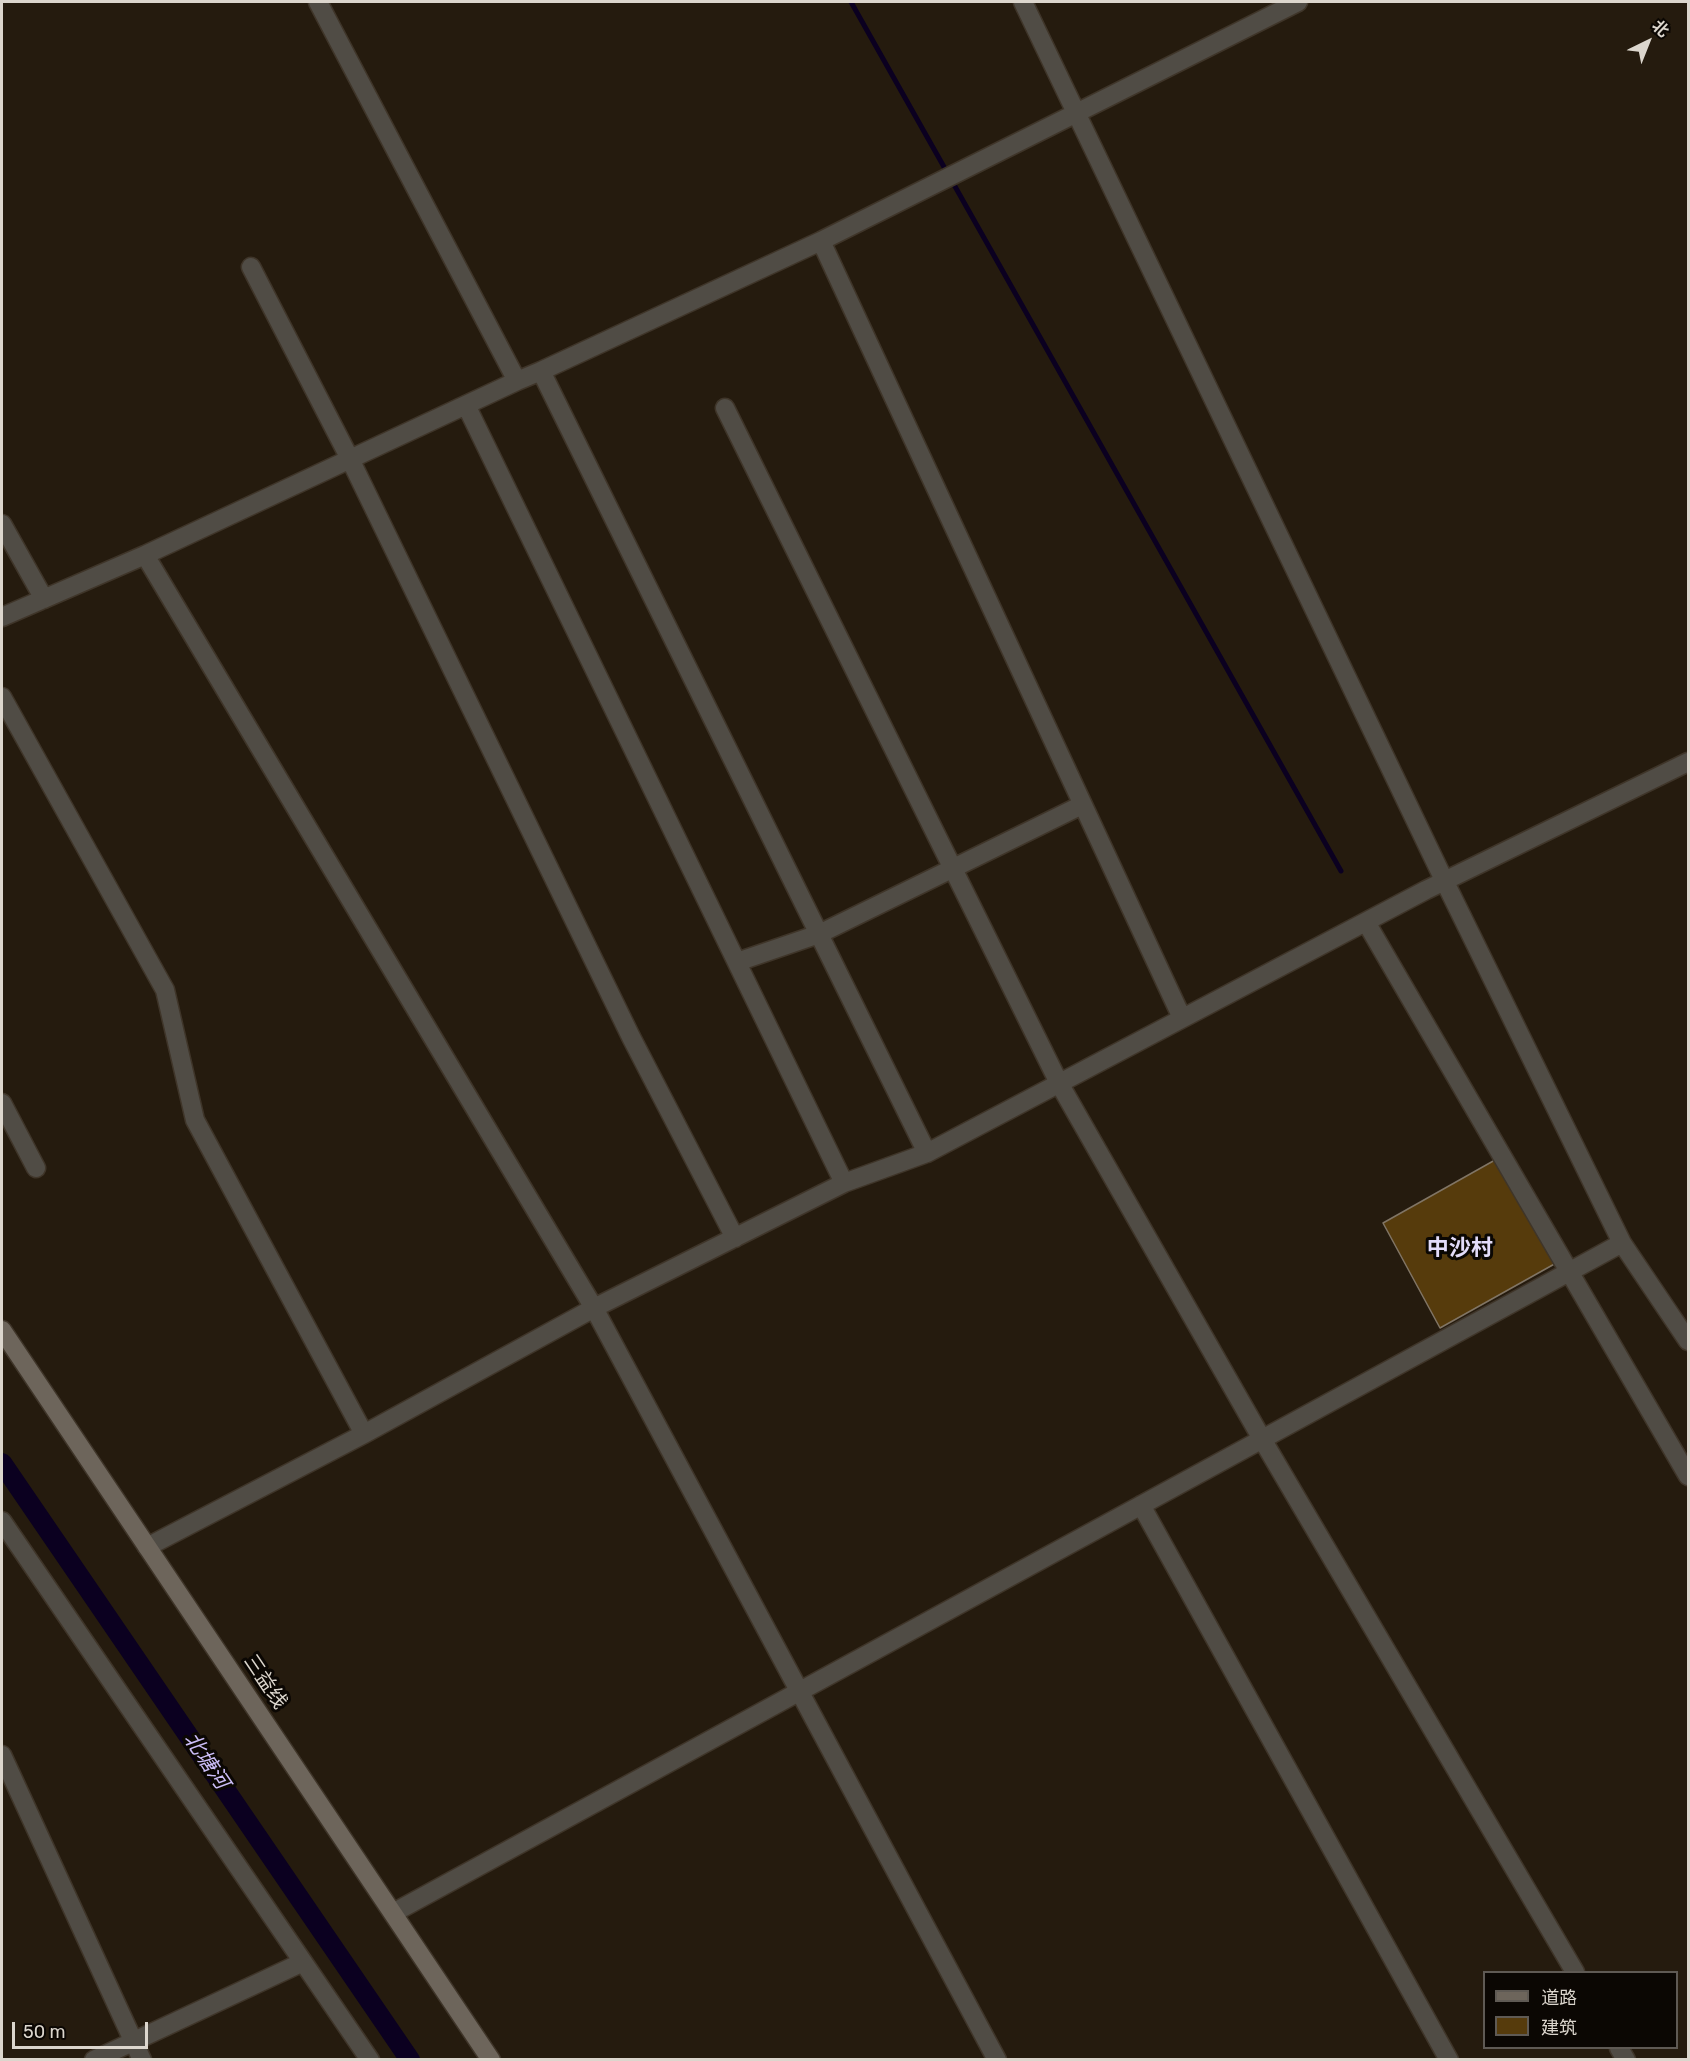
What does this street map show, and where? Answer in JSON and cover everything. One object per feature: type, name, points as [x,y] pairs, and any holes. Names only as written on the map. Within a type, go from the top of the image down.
[{"type":"main road","name":"三益线","points":[[2,1330],[491,2060]]},
{"type":"street","points":[[318,2],[517,381]]},
{"type":"street","points":[[1023,2],[1444,880],[1622,1243],[1689,1341]]},
{"type":"street","points":[[2,617],[145,555],[821,241],[1298,2]]},
{"type":"street","points":[[821,241],[1182,1018]]},
{"type":"street","points":[[251,267],[350,459],[631,1037],[735,1238]]},
{"type":"street","points":[[541,371],[927,1153]]},
{"type":"street","points":[[466,405],[844,1184]]},
{"type":"street","points":[[725,408],[1059,1083],[1262,1439],[1574,1971]]},
{"type":"street","points":[[2,524],[45,599]]},
{"type":"street","points":[[145,555],[594,1308],[997,2060]]},
{"type":"street","points":[[2,697],[165,990],[195,1120],[364,1434]]},
{"type":"street","points":[[147,1547],[364,1434],[594,1308],[844,1184],[927,1153],[1444,880],[1689,762]]},
{"type":"street","points":[[736,962],[819,934],[1082,804]]},
{"type":"street","points":[[1366,921],[1689,1476]]},
{"type":"street","points":[[2,1103],[36,1168]]},
{"type":"street","points":[[393,1913],[1622,1243]]},
{"type":"street","points":[[1141,1505],[1449,2060]]},
{"type":"street","points":[[2,1521],[370,2060]]},
{"type":"street","points":[[2,1755],[142,2060]]},
{"type":"street","points":[[94,2060],[303,1962]]},
{"type":"building","points":[[1495,1160],[1558,1262],[1440,1328],[1383,1223]]},
{"type":"waterway","points":[[851,2],[1341,871]]},
{"type":"waterway","name":"北塘河","points":[[2,1463],[410,2060]]},
{"type":"district","name":"中沙村","points":[[1460,1249]]}]
